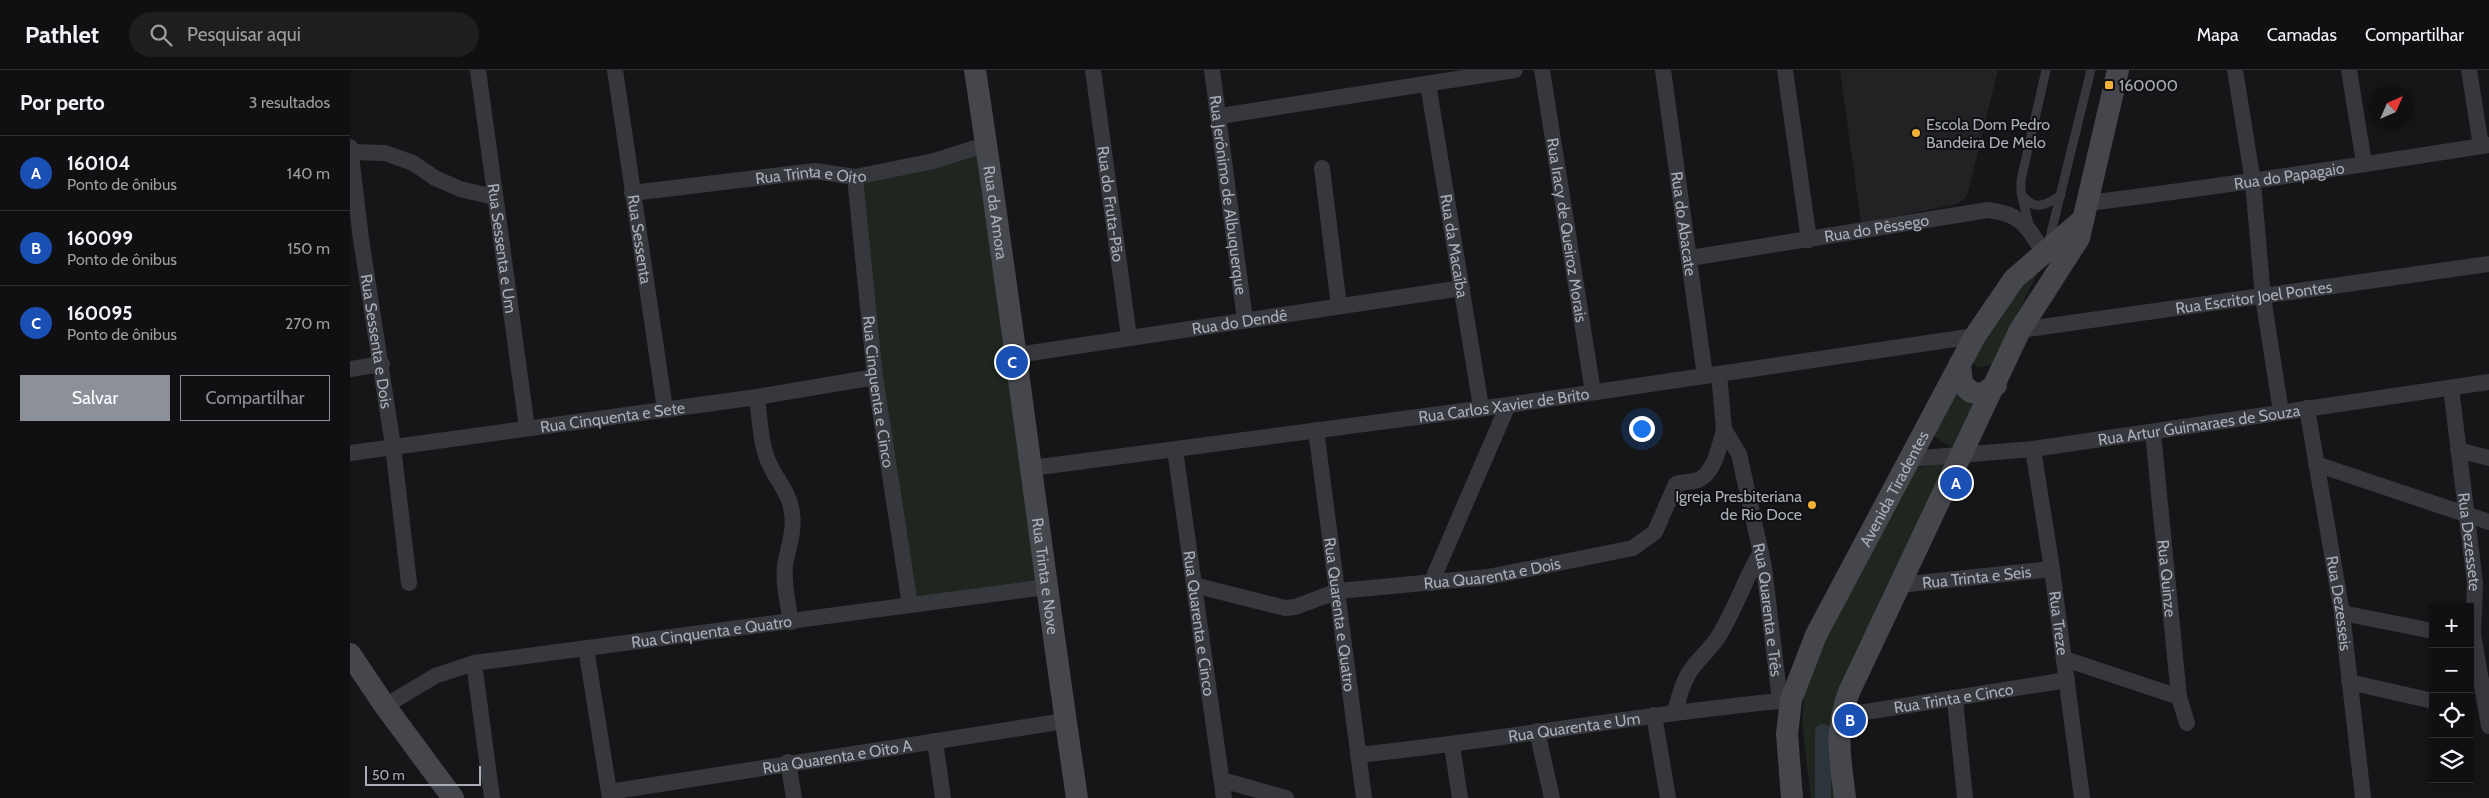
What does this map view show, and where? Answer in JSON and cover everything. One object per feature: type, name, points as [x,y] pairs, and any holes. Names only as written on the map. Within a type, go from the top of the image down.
[{"type":"street","name":"Rua Sessenta e Um","points":[[478,70],[527,428]]},
{"type":"street","name":"Rua Sessenta","points":[[615,70],[665,409]]},
{"type":"street","name":"Rua da Amora","points":[[976,70],[1017,355]]},
{"type":"street","name":"Rua do Fruta-Pão","points":[[1093,70],[1129,337]]},
{"type":"street","name":"Rua Jerônimo de Albuquerque","points":[[1212,70],[1220,116],[1245,320]]},
{"type":"street","points":[[1220,116],[1515,70]]},
{"type":"street","name":"Rua Iracy de Queiroz Morais","points":[[1542,70],[1593,392]]},
{"type":"street","name":"Rua do Abacate","points":[[1662,70],[1690,258],[1712,376]]},
{"type":"street","points":[[1785,70],[1810,240]]},
{"type":"street","points":[[2024,322],[2079,238],[2118,70]]},
{"type":"street","points":[[2235,70],[2253,182],[2263,297],[2281,412]]},
{"type":"street","points":[[2349,70],[2364,163]]},
{"type":"street","points":[[2469,70],[2485,146]]},
{"type":"street","name":"Rua da Macaíba","points":[[1428,84],[1482,407]]},
{"type":"street","name":"Rua Trinta e Oito","points":[[632,193],[816,171],[855,177],[934,161],[986,144]]},
{"type":"street","name":"Rua do Papagaio","points":[[2086,211],[2364,163],[2485,146]]},
{"type":"street","name":"Rua Sessenta e Dois","points":[[350,147],[355,239],[382,364],[409,582]]},
{"type":"street","points":[[351,152],[385,153],[413,162],[435,178],[460,189],[494,197]]},
{"type":"street","points":[[1322,168],[1338,306]]},
{"type":"street","name":"Rua Cinquenta e Cinco","points":[[855,177],[875,377],[910,605]]},
{"type":"street","name":"Rua do Pêssego","points":[[1690,258],[1988,210],[2010,214],[2019,220],[2038,244]]},
{"type":"street","name":"Avenida Tiradentes","points":[[1792,798],[1785,701],[1816,634],[1974,336],[2038,244],[2086,211]]},
{"type":"street","points":[[1845,798],[1838,734],[1840,716],[1849,692],[1996,385],[2024,322],[2042,278],[2038,244]]},
{"type":"street","name":"Rua Escritor Joel Pontes","points":[[2024,322],[2263,297],[2489,264]]},
{"type":"street","name":"Rua do Dendê","points":[[1017,355],[1462,288]]},
{"type":"street","name":"Rua Carlos Xavier de Brito","points":[[1032,468],[1508,405],[1974,336]]},
{"type":"street","name":"Rua Trinta e Nove","points":[[1017,355],[1046,587],[1077,798]]},
{"type":"street","points":[[350,369],[382,364]]},
{"type":"street","points":[[1960,364],[1962,384],[1971,392],[1987,392],[1996,385]]},
{"type":"street","name":"Rua Quarenta e Três","points":[[1712,376],[1724,429],[1739,454],[1761,552],[1785,701]]},
{"type":"street","name":"Rua Cinquenta e Sete","points":[[350,453],[757,397],[875,377]]},
{"type":"street","name":"Rua Artur Guimaraes de Souza","points":[[1909,459],[2033,449],[2489,382]]},
{"type":"street","name":"Rua Dezessete","points":[[2451,388],[2465,513],[2482,585],[2474,630]]},
{"type":"street","points":[[757,397],[765,452],[770,466],[788,496],[792,512],[793,533],[785,579],[791,622]]},
{"type":"street","points":[[1431,583],[1508,405]]},
{"type":"street","name":"Rua Dezesseis","points":[[2307,408],[2342,613],[2363,798]]},
{"type":"street","name":"Rua Quarenta e Dois","points":[[1194,586],[1286,608],[1295,607],[1338,591],[1488,577],[1634,548],[1655,532],[1676,484],[1694,481],[1705,476],[1717,454],[1724,429]]},
{"type":"street","name":"Rua Quarenta e Quatro","points":[[1316,430],[1364,798]]},
{"type":"street","name":"Rua Quinze","points":[[2153,432],[2180,697],[2186,723]]},
{"type":"street","name":"Rua Treze","points":[[2033,449],[2052,569],[2082,798]]},
{"type":"street","name":"Rua Quarenta e Cinco","points":[[1175,450],[1224,798]]},
{"type":"street","points":[[2458,450],[2489,458]]},
{"type":"street","points":[[2316,464],[2489,522]]},
{"type":"street","points":[[1675,712],[1681,689],[1692,668],[1718,637],[1738,601],[1749,572],[1761,552]]},
{"type":"street","name":"Rua Trinta e Seis","points":[[1899,586],[2052,569]]},
{"type":"street","name":"Rua Cinquenta e Quatro","points":[[385,706],[436,676],[474,663],[1046,587]]},
{"type":"street","points":[[2342,613],[2429,630]]},
{"type":"street","points":[[586,648],[609,795]]},
{"type":"street","name":"Rua Dezessete","points":[[2473,648],[2489,726]]},
{"type":"street","points":[[350,654],[385,706],[453,798]]},
{"type":"street","points":[[2064,659],[2180,697]]},
{"type":"street","points":[[474,663],[492,798]]},
{"type":"street","name":"Rua Trinta e Cinco","points":[[1840,716],[1955,700],[2067,680]]},
{"type":"street","points":[[2349,682],[2429,700]]},
{"type":"street","points":[[1955,700],[1965,798]]},
{"type":"street","name":"Rua Quarenta e Um","points":[[1358,755],[1452,746],[1537,731],[1675,712],[1785,701]]},
{"type":"street","points":[[1654,715],[1668,798]]},
{"type":"street","name":"Rua Quarenta e Oito A","points":[[609,795],[788,762],[1065,722]]},
{"type":"street","points":[[1537,731],[1552,798]]},
{"type":"street","points":[[935,741],[943,798]]},
{"type":"street","points":[[1452,746],[1460,798]]},
{"type":"street","points":[[788,762],[794,798]]},
{"type":"street","points":[[1222,780],[1286,798]]},
{"type":"lane","points":[[2038,244],[2022,194],[2022,169],[2046,70]]},
{"type":"lane","points":[[2038,244],[2061,195],[2091,70]]},
{"type":"lane","points":[[2022,194],[2031,204],[2040,206],[2061,195]]},
{"type":"shaded area","name":"Escola Dom Pedro Bandeira De Melo","points":[[1840,70],[1998,70],[1967,196],[1958,204],[1861,223]]},
{"type":"shaded area","points":[[987,144],[1046,587],[910,605],[855,177]]},
{"type":"shaded area","points":[[2043,262],[1993,364],[1978,368],[1971,360],[2008,287]]},
{"type":"shaded area","points":[[1961,389],[1978,404],[1954,447],[1947,445],[1929,432]]},
{"type":"shaded area","points":[[1946,461],[1851,663],[1844,798],[1811,798],[1802,724],[1806,665],[1906,471]]},
{"type":"waterway","points":[[1823,732],[1823,798]]},
{"type":"place","name":"160000","points":[[2109,85]]},
{"type":"place","name":"Escola Dom Pedro Bandeira De Melo","points":[[1916,133]]},
{"type":"place","name":"160095","points":[[1012,362]]},
{"type":"place","name":"160104","points":[[1956,483]]},
{"type":"place","name":"Igreja Presbiteriana de Rio Doce","points":[[1812,505]]},
{"type":"place","name":"160099","points":[[1850,720]]}]
